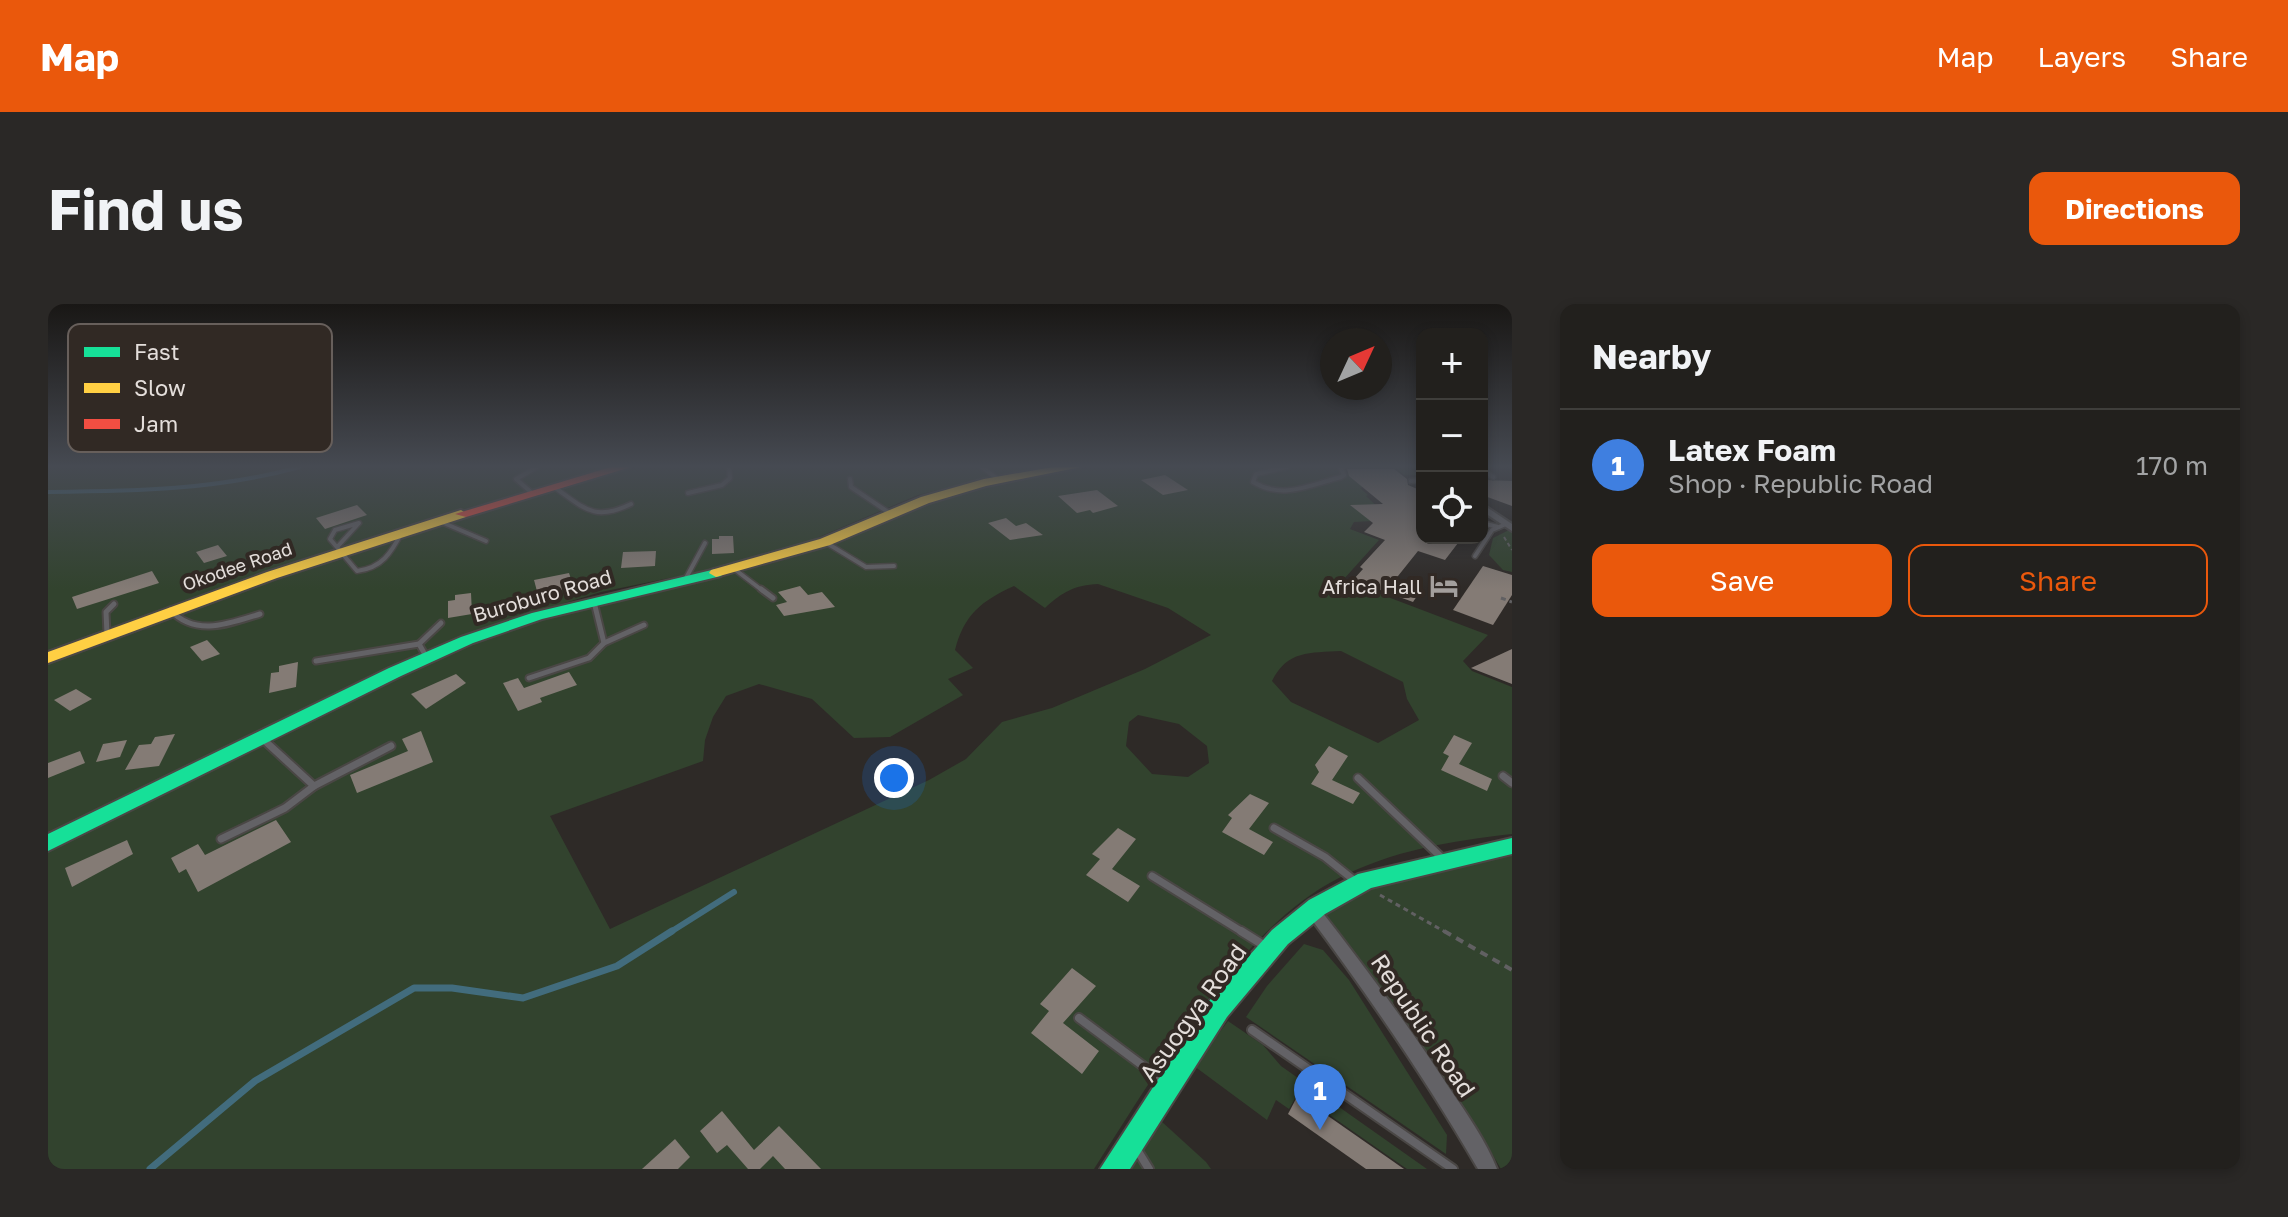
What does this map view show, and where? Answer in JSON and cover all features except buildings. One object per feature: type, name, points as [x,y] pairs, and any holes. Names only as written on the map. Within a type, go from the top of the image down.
[{"type":"street","name":"Okodee Road","points":[[48,658],[342,548],[484,507]]},
{"type":"street","name":"Buroburo Road","points":[[48,843],[261,738],[423,651],[594,602],[766,561],[825,542],[907,507]]},
{"type":"street","points":[[1488,512],[1504,526]]},
{"type":"street","name":"Asuogya Road","points":[[1114,1169],[1214,1015],[1268,948],[1358,883],[1442,858],[1512,846]]},
{"type":"street","name":"Republic Road","points":[[1314,912],[1445,1092],[1488,1169]]},
{"type":"lane","points":[[585,507],[597,515],[614,514],[625,507]]},
{"type":"lane","points":[[880,507],[891,514]]},
{"type":"lane","points":[[439,521],[486,541]]},
{"type":"lane","points":[[342,548],[359,523],[335,530],[330,539],[342,548],[357,571],[375,569],[386,563],[402,532]]},
{"type":"lane","points":[[825,542],[866,567],[894,566]]},
{"type":"lane","points":[[686,578],[690,562],[703,550],[705,543]]},
{"type":"lane","points":[[1475,556],[1480,544]]},
{"type":"lane","points":[[733,568],[773,598]]},
{"type":"lane","points":[[594,602],[604,643]]},
{"type":"lane","points":[[107,634],[106,612],[114,604]]},
{"type":"lane","points":[[170,610],[175,618],[193,628],[209,628],[260,614]]},
{"type":"lane","points":[[316,661],[423,651],[441,623]]},
{"type":"lane","points":[[529,678],[589,658],[604,643],[644,625]]},
{"type":"lane","points":[[261,738],[314,786]]},
{"type":"lane","points":[[221,839],[285,808],[314,786],[391,746]]},
{"type":"lane","points":[[1503,776],[1512,783]]},
{"type":"lane","points":[[1358,778],[1442,858]]},
{"type":"lane","points":[[1274,828],[1325,857],[1358,883]]},
{"type":"lane","points":[[1152,876],[1268,948]]},
{"type":"lane","points":[[1079,1018],[1169,1085]]},
{"type":"lane","points":[[1252,1030],[1453,1169]]},
{"type":"lane","points":[[1132,1142],[1149,1169]]},
{"type":"path","points":[[1504,526],[1512,550]]},
{"type":"path","points":[[1501,598],[1512,602]]},
{"type":"path","points":[[1358,883],[1512,970]]},
{"type":"green space","points":[[48,507],[469,507],[258,574],[48,654]]},
{"type":"green space","points":[[889,507],[772,557],[601,592],[502,622],[423,653],[48,836],[48,664],[191,606],[490,508]]},
{"type":"green space","points":[[918,507],[1378,507],[1385,514],[1416,514],[1391,520],[1354,522],[1350,529],[1379,540],[1343,580],[1488,635],[1463,661],[1472,671],[1512,687],[1512,834],[1445,844],[1379,861],[1337,879],[1301,902],[1266,933],[1201,1009],[1094,1169],[48,1169],[48,850],[412,668],[505,630],[591,604],[770,564],[828,545]],"holes":[[[1098,584],[1168,608],[1211,635],[1145,669],[1052,708],[1002,722],[966,759],[929,780],[610,929],[550,816],[703,761],[705,740],[713,717],[726,696],[759,684],[812,699],[854,738],[890,737],[963,695],[948,679],[973,668],[955,650],[963,627],[983,604],[1014,586],[1045,608],[1069,590]],[[1341,651],[1403,682],[1407,699],[1419,720],[1378,743],[1291,702],[1272,681],[1292,658],[1310,653]],[[1138,715],[1179,724],[1207,746],[1209,763],[1188,777],[1152,774],[1126,746],[1129,722]]]},
{"type":"green space","points":[[1509,530],[1512,533],[1512,572],[1503,570],[1489,555],[1493,538]]},
{"type":"green space","points":[[1512,851],[1512,1169],[1501,1169],[1439,1071],[1321,916],[1375,884]]},
{"type":"green space","points":[[1304,944],[1323,950],[1349,980],[1447,1135],[1446,1154],[1246,1017],[1267,986]]},
{"type":"green space","points":[[1228,1021],[1263,1045],[1281,1066],[1427,1169],[1407,1169],[1298,1093],[1289,1109],[1276,1100],[1267,1120],[1194,1066]]},
{"type":"green space","points":[[1161,1121],[1206,1162],[1211,1169],[1132,1169]]},
{"type":"waterway","points":[[669,933],[734,892]]},
{"type":"waterway","points":[[150,1169],[255,1081],[414,988],[452,988],[523,998],[617,966],[672,931]]},
{"type":"traffic: fast","points":[[48,843],[395,672],[467,640],[537,616],[716,573]]},
{"type":"traffic: fast","points":[[1114,1169],[1218,1009],[1280,937],[1317,907],[1366,880],[1512,846]]},
{"type":"traffic: slow","points":[[716,573],[825,542],[907,507]]},
{"type":"traffic: slow","points":[[48,658],[272,575],[461,514]]},
{"type":"traffic: jam","points":[[461,514],[484,507]]},
{"type":"place","name":"Africa Hall","points":[[1444,586]]},
{"type":"place","name":"Latex Foam","points":[[1320,1130]]}]
